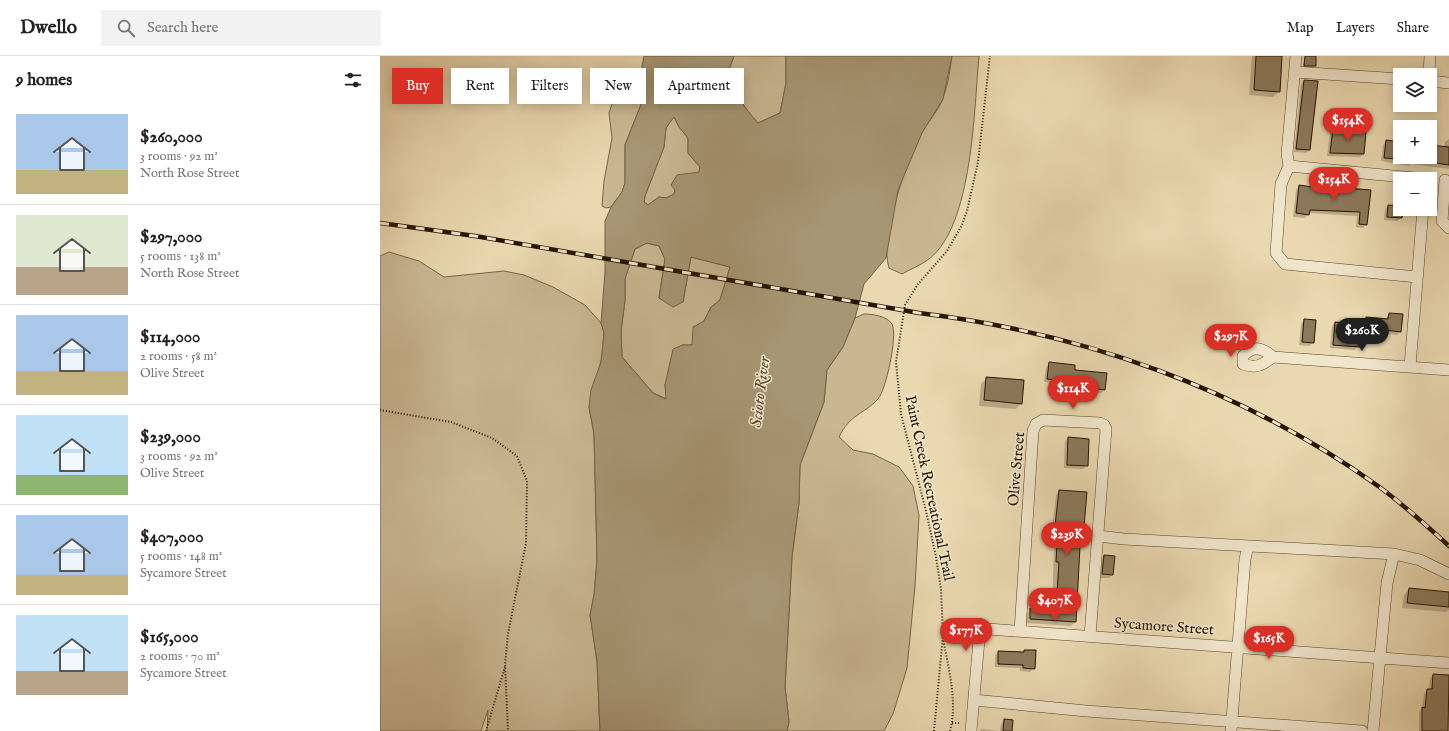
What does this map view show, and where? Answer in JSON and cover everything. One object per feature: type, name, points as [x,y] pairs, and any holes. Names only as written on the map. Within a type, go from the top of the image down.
[{"type":"street","points":[[1296,56],[1287,154],[1289,166],[1281,184],[1276,253],[1285,264],[1417,277]]},
{"type":"street","points":[[1429,68],[1430,56]]},
{"type":"street","points":[[1295,72],[1393,79]]},
{"type":"street","points":[[1437,82],[1449,83]]},
{"type":"street","points":[[1289,166],[1393,176]]},
{"type":"street","points":[[1437,179],[1447,180],[1442,221],[1449,228]]},
{"type":"street","points":[[1410,366],[1421,216]]},
{"type":"street","points":[[1273,357],[1449,370]]},
{"type":"street","name":"Olive Street","points":[[1020,631],[1033,431],[1036,424],[1043,420],[1100,423],[1104,425],[1106,429],[1090,636]]},
{"type":"street","points":[[1098,536],[1394,554],[1420,560],[1449,574]]},
{"type":"street","points":[[1231,726],[1245,559],[1248,546]]},
{"type":"street","points":[[1373,731],[1387,583],[1394,554]]},
{"type":"street","name":"Sycamore Street","points":[[974,700],[980,635],[982,630],[988,629],[1237,646],[1449,663]]},
{"type":"street","points":[[971,731],[974,700],[1231,726],[1362,731]]},
{"type":"path","name":"Paint Creek Recreational Trail","points":[[934,731],[943,635],[941,589],[936,557],[901,414],[896,362],[905,305],[918,284],[947,251],[965,218],[978,162],[990,56]]},
{"type":"path","points":[[380,410],[451,422],[492,438],[517,456],[527,481],[526,543],[508,634],[505,665],[508,731]]},
{"type":"path","points":[[943,635],[951,692],[952,723],[950,731]]},
{"type":"path","points":[[486,731],[505,665]]},
{"type":"shaded area","points":[[734,56],[786,56],[786,83],[780,113],[758,123],[743,104],[744,68],[730,68]]},
{"type":"shaded area","points":[[952,56],[979,56],[973,134],[963,194],[955,220],[944,243],[929,259],[902,274],[889,268],[887,254],[891,220],[902,182],[915,147],[921,134],[939,107],[943,98],[948,83]]},
{"type":"shaded area","points":[[612,104],[641,104],[625,145],[625,183],[622,192],[611,207],[606,208],[602,206],[604,181],[612,138],[609,113]]},
{"type":"shaded area","points":[[674,116],[679,127],[688,138],[688,153],[700,167],[699,173],[675,190],[674,194],[666,198],[659,197],[648,205],[644,202],[645,196],[664,147],[666,128]]},
{"type":"shaded area","points":[[647,243],[659,246],[665,259],[659,298],[683,302],[691,257],[730,267],[720,300],[711,307],[692,345],[682,345],[665,385],[667,399],[653,393],[622,357],[621,331],[625,301],[625,278],[635,249]]},
{"type":"shaded area","points":[[389,252],[419,261],[444,277],[504,271],[524,275],[553,287],[585,305],[601,323],[604,333],[602,357],[589,407],[594,434],[597,560],[594,595],[590,615],[597,661],[600,731],[487,731],[488,710],[481,731],[380,731],[380,256]]},
{"type":"shaded area","points":[[864,314],[883,317],[892,324],[893,339],[888,374],[878,399],[852,419],[843,429],[839,437],[853,450],[873,454],[899,467],[913,486],[919,515],[915,586],[907,668],[893,714],[884,731],[787,731],[789,722],[785,687],[792,557],[799,503],[800,465],[824,402],[827,370],[843,347],[855,318]]},
{"type":"water","name":"Scioto River","points":[[644,56],[734,56],[730,68],[654,68],[654,104],[743,104],[758,123],[780,113],[786,83],[786,56],[952,56],[943,99],[922,133],[898,190],[886,258],[864,284],[855,318],[843,347],[827,370],[824,402],[800,465],[799,503],[792,557],[785,687],[789,722],[787,731],[600,731],[597,661],[590,615],[594,595],[597,560],[594,434],[589,407],[591,390],[601,362],[604,333],[601,323],[605,272],[605,221],[611,207],[622,192],[625,183],[625,145],[641,104],[646,104],[646,68],[642,68]],"holes":[[[674,117],[679,127],[688,138],[688,153],[700,167],[699,172],[677,175],[671,185],[675,190],[674,194],[666,198],[659,197],[648,205],[644,202],[645,196],[664,147],[666,128]],[[647,243],[659,246],[665,259],[659,298],[673,307],[683,302],[691,257],[730,267],[720,300],[711,307],[704,321],[693,327],[692,345],[682,345],[673,349],[665,385],[666,399],[653,393],[622,357],[621,331],[625,301],[625,279],[635,249]]]},
{"type":"building","points":[[1256,56],[1282,56],[1280,92],[1254,90]]},
{"type":"building","points":[[1305,56],[1316,56],[1316,66],[1304,66]]},
{"type":"building","points":[[1304,80],[1318,81],[1310,150],[1296,149]]},
{"type":"building","points":[[1333,128],[1366,132],[1364,154],[1330,153]]},
{"type":"building","points":[[1386,140],[1393,141],[1393,159],[1384,158]]},
{"type":"building","points":[[1437,146],[1449,147],[1449,165],[1437,163]]},
{"type":"building","points":[[1299,185],[1346,192],[1346,188],[1371,190],[1367,225],[1359,224],[1360,212],[1310,210],[1309,215],[1296,213]]},
{"type":"building","points":[[1388,205],[1393,205],[1393,216],[1402,216],[1402,218],[1387,217]]},
{"type":"building","points":[[1389,313],[1403,314],[1401,332],[1376,329],[1375,341],[1360,340],[1360,347],[1333,345],[1335,322],[1365,324],[1366,317],[1388,319]]},
{"type":"building","points":[[1304,319],[1316,320],[1314,343],[1302,342]]},
{"type":"building","points":[[1049,362],[1075,365],[1075,370],[1107,373],[1105,390],[1079,387],[1079,383],[1047,379]]},
{"type":"building","points":[[986,377],[1024,380],[1022,404],[984,400]]},
{"type":"building","points":[[1068,437],[1089,439],[1088,466],[1067,465]]},
{"type":"building","points":[[1059,490],[1087,492],[1084,527],[1082,527],[1080,546],[1076,622],[1030,619],[1030,608],[1056,610],[1059,562],[1056,562],[1057,544],[1053,544]]},
{"type":"building","points":[[1104,555],[1115,556],[1113,575],[1102,574]]},
{"type":"building","points":[[1409,588],[1449,592],[1449,607],[1407,603]]},
{"type":"building","points":[[1024,650],[1036,650],[1035,669],[1023,668],[1023,665],[998,664],[998,651],[1024,652]]},
{"type":"building","points":[[1433,674],[1449,675],[1448,731],[1422,731],[1422,707],[1425,708],[1427,689],[1432,689]]},
{"type":"building","points":[[1004,719],[1013,720],[1012,731],[1003,731]]},
{"type":"railway","points":[[380,223],[475,236],[919,313],[980,322],[1041,335],[1100,351],[1159,371],[1216,394],[1272,421],[1326,452],[1378,486],[1405,507],[1449,546]]}]
